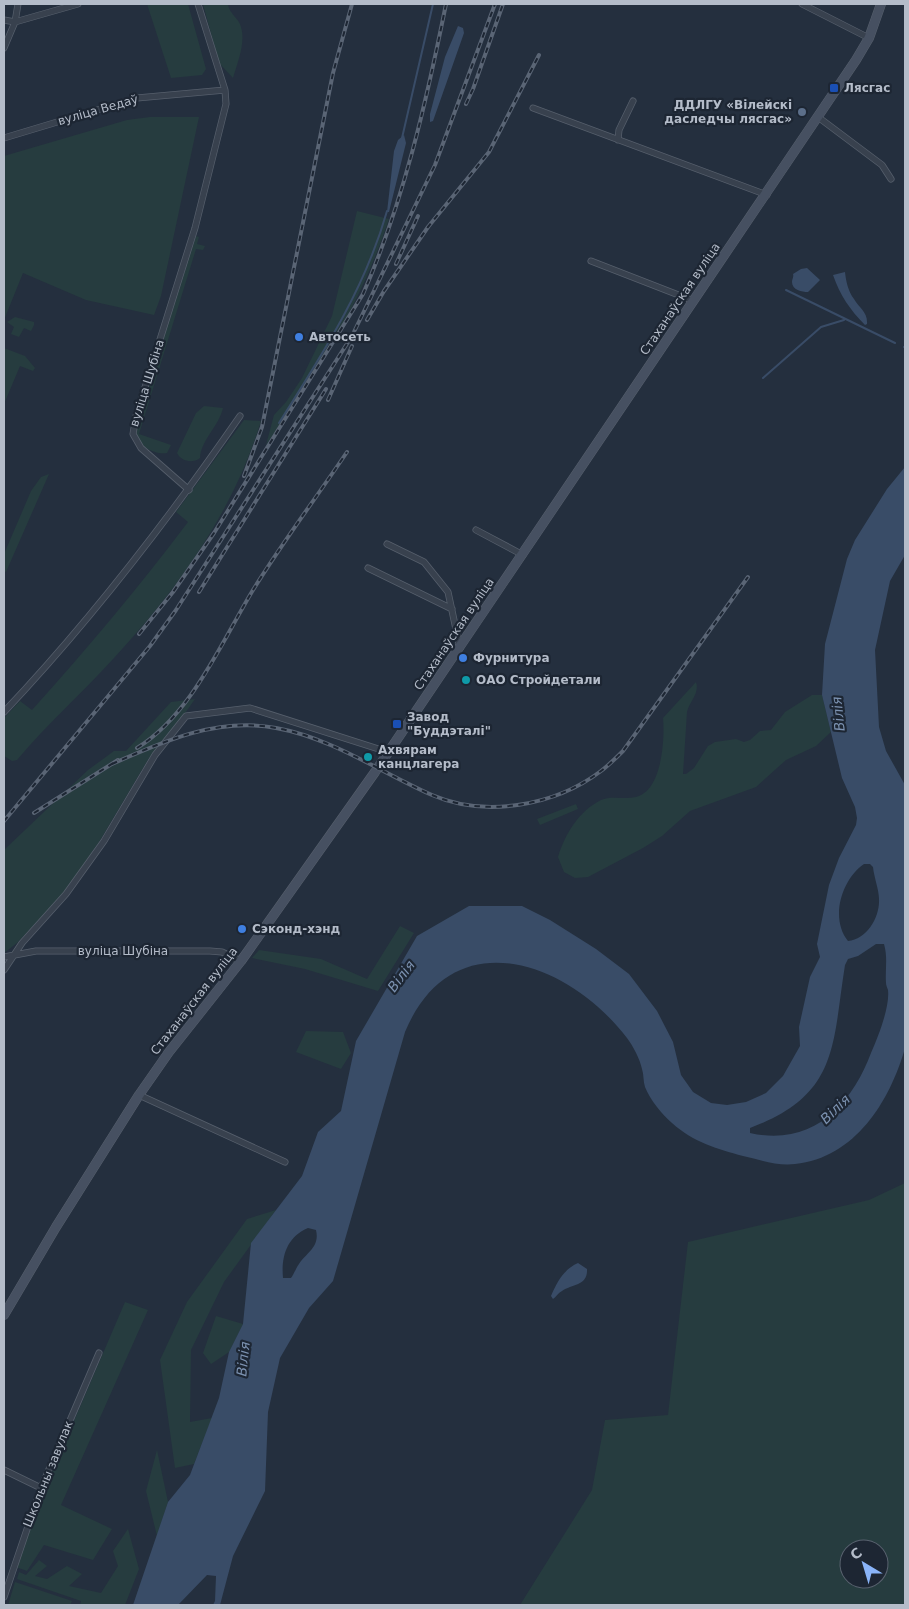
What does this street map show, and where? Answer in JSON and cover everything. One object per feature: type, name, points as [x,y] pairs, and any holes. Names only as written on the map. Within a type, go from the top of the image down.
[{"type":"street","points":[[4,48],[15,22],[18,4]]},
{"type":"street","points":[[4,20],[15,22],[78,4]]},
{"type":"street","name":"вуліца Шубіна","points":[[189,490],[136,442],[132,434],[195,228],[226,104],[225,90],[198,4]]},
{"type":"street","points":[[802,4],[869,38]]},
{"type":"street","name":"Стаханаўская вуліца","points":[[4,1315],[138,1095],[169,1052],[241,961],[460,648],[767,195],[869,38],[882,4]]},
{"type":"street","name":"вуліца Ведаў","points":[[4,138],[137,98],[225,90]]},
{"type":"street","points":[[618,140],[619,130],[633,102]]},
{"type":"street","points":[[533,108],[767,195]]},
{"type":"street","points":[[818,117],[882,165],[891,179]]},
{"type":"street","points":[[592,260],[694,301]]},
{"type":"street","points":[[4,712],[63,650],[189,490],[240,416]]},
{"type":"street","points":[[476,530],[523,555]]},
{"type":"street","points":[[387,544],[424,562],[448,592],[460,648]]},
{"type":"street","points":[[368,568],[452,609]]},
{"type":"street","points":[[4,970],[22,943],[66,894],[104,841],[155,755],[186,716],[250,708],[388,752]]},
{"type":"street","name":"вуліца Шубіна","points":[[4,958],[36,951],[210,951],[222,952],[241,961]]},
{"type":"street","points":[[138,1095],[285,1162]]},
{"type":"street","name":"Школьны завулак","points":[[4,1597],[41,1488],[99,1353]]},
{"type":"street","points":[[4,1470],[41,1488]]},
{"type":"green space","points":[[147,4],[188,4],[206,69],[202,75],[171,78]]},
{"type":"green space","points":[[203,4],[228,4],[230,11],[240,24],[242,46],[233,78],[219,63]]},
{"type":"green space","points":[[150,117],[199,117],[161,296],[154,315],[86,300],[23,273],[4,320],[4,156],[127,120]]},
{"type":"green space","points":[[357,211],[389,219],[378,250],[351,308],[320,364],[266,445],[274,415],[286,402],[302,378],[332,316]]},
{"type":"green space","points":[[196,236],[199,237],[197,244],[205,246],[203,250],[196,249],[139,434],[171,445],[167,453],[157,453],[143,445],[137,437],[137,426]]},
{"type":"green space","points":[[15,317],[34,322],[31,331],[24,328],[19,337],[11,334],[14,327],[7,322]]},
{"type":"green space","points":[[4,348],[25,356],[35,368],[33,371],[20,366],[4,404]]},
{"type":"green space","points":[[204,406],[223,408],[218,421],[203,445],[200,458],[194,461],[187,461],[177,453],[196,413]]},
{"type":"green space","points":[[244,420],[261,421],[250,454],[219,518],[181,577],[160,605],[114,658],[17,760],[12,761],[4,756],[4,718],[20,701],[32,710],[132,594],[188,522],[176,512]]},
{"type":"green space","points":[[49,474],[6,572],[4,571],[4,554],[31,491],[41,477]]},
{"type":"green space","points":[[696,682],[697,690],[687,712],[683,774],[694,768],[708,746],[715,742],[736,739],[744,742],[750,740],[760,731],[771,730],[785,712],[812,695],[822,695],[831,732],[816,746],[786,760],[756,787],[690,811],[662,836],[588,877],[575,878],[564,872],[558,857],[561,848],[574,824],[586,810],[601,800],[636,797],[645,793],[651,785],[660,763],[663,718]]},
{"type":"green space","points":[[195,699],[162,746],[149,758],[99,842],[64,893],[17,943],[4,953],[4,850],[88,770],[114,751],[126,751],[171,702]]},
{"type":"green space","points":[[576,804],[578,809],[540,825],[537,819]]},
{"type":"green space","points":[[400,926],[414,933],[378,991],[305,969],[252,958],[259,950],[321,959],[367,979]]},
{"type":"green space","points":[[306,1031],[343,1032],[351,1053],[341,1069],[296,1052]]},
{"type":"green space","points":[[905,1183],[905,1605],[520,1605],[592,1490],[605,1420],[668,1415],[688,1242],[869,1200]]},
{"type":"green space","points":[[276,1210],[224,1282],[191,1350],[190,1422],[212,1418],[194,1464],[175,1468],[160,1360],[187,1302],[247,1219]]},
{"type":"green space","points":[[125,1302],[148,1310],[61,1505],[112,1529],[93,1560],[44,1545],[27,1571],[16,1567],[44,1491]]},
{"type":"green space","points":[[216,1316],[243,1324],[229,1352],[211,1364],[203,1353]]},
{"type":"green space","points":[[157,1450],[168,1502],[157,1536],[146,1491]]},
{"type":"green space","points":[[128,1529],[139,1569],[125,1605],[80,1605],[81,1601],[17,1579],[19,1572],[26,1575],[39,1560],[47,1566],[35,1576],[47,1579],[67,1566],[82,1574],[69,1586],[101,1593],[118,1566],[113,1551]]},
{"type":"green space","points":[[15,1582],[72,1601],[70,1605],[8,1605]]},
{"type":"water","points":[[458,26],[463,28],[464,33],[433,121],[430,122],[430,114],[445,57]]},
{"type":"water","points":[[404,135],[406,143],[389,212],[387,212],[394,151],[398,140]]},
{"type":"water","points":[[807,268],[820,280],[808,292],[795,289],[792,285],[793,274]]},
{"type":"water","points":[[845,272],[850,293],[865,313],[867,324],[865,325],[846,302],[833,275]]},
{"type":"water","name":"Вілія","points":[[905,467],[905,555],[890,581],[875,650],[879,727],[886,751],[905,785],[905,1048],[890,1088],[867,1124],[852,1139],[835,1151],[816,1159],[795,1164],[763,1161],[724,1151],[688,1135],[664,1115],[647,1092],[640,1061],[627,1038],[602,1011],[574,989],[543,972],[512,964],[480,964],[451,974],[426,997],[405,1032],[333,1281],[309,1308],[280,1358],[268,1412],[265,1491],[233,1556],[220,1605],[213,1605],[215,1601],[216,1576],[207,1575],[178,1605],[133,1605],[168,1502],[190,1475],[219,1398],[229,1352],[243,1324],[251,1243],[302,1176],[318,1132],[341,1111],[356,1041],[417,936],[469,906],[522,906],[550,920],[596,949],[629,974],[657,1011],[673,1042],[681,1075],[693,1092],[711,1103],[727,1105],[746,1102],[766,1093],[783,1076],[800,1046],[799,1027],[810,977],[820,957],[817,944],[829,885],[839,858],[856,825],[857,818],[855,807],[842,778],[822,695],[825,644],[847,559],[855,540],[887,489]],"holes":[[[864,864],[870,864],[873,867],[879,895],[879,906],[875,920],[866,932],[848,941],[840,922],[841,900],[849,880]],[[876,944],[884,944],[888,990],[887,1005],[877,1039],[863,1072],[840,1105],[826,1118],[810,1128],[792,1134],[772,1136],[750,1133],[750,1128],[779,1115],[801,1100],[816,1083],[826,1064],[833,1043],[845,965],[848,959],[858,956]],[[308,1228],[316,1230],[316,1241],[291,1278],[283,1278],[284,1255],[290,1242]]]},
{"type":"water","points":[[578,1263],[587,1269],[585,1279],[579,1284],[561,1292],[553,1299],[551,1296],[562,1276]]},
{"type":"waterway","points":[[402,138],[433,4]]},
{"type":"waterway","points":[[279,423],[341,321],[367,267],[387,211]]},
{"type":"waterway","points":[[786,290],[895,343]]},
{"type":"waterway","points":[[763,378],[821,327],[844,320]]},
{"type":"railway","points":[[244,476],[262,427],[333,73],[352,4]]},
{"type":"railway","points":[[139,634],[173,592],[214,533],[363,294],[378,259],[402,187],[422,115],[446,4]]},
{"type":"railway","points":[[4,821],[150,646],[176,610],[352,336],[435,165],[495,4]]},
{"type":"railway","points":[[466,104],[503,4]]},
{"type":"railway","points":[[367,320],[384,291],[428,227],[489,152],[539,55]]},
{"type":"railway","points":[[396,264],[418,216]]},
{"type":"railway","points":[[328,400],[352,346]]},
{"type":"railway","points":[[199,592],[326,389]]},
{"type":"railway","points":[[137,748],[156,734],[189,697],[216,655],[264,572],[347,452]]},
{"type":"railway","points":[[112,764],[151,747],[192,733],[212,728],[254,725],[276,728],[317,739],[432,795],[453,802],[474,806],[497,807],[541,800],[563,793],[583,783],[604,769],[623,751],[748,577]]},
{"type":"railway","points":[[34,813],[118,760]]},
{"type":"place","name":"Лясгас","points":[[834,88]]},
{"type":"place","name":"ДДЛГУ «Вілейскі даследчы лясгас»","points":[[802,112]]},
{"type":"place","name":"Автосеть","points":[[299,337]]},
{"type":"place","name":"Фурнитура","points":[[463,658]]},
{"type":"place","name":"ОАО Стройдетали","points":[[466,680]]},
{"type":"place","name":"Завод \"Буддэталі\"","points":[[397,724]]},
{"type":"place","name":"Ахвярам канцлагера","points":[[368,757]]},
{"type":"place","name":"Сэконд-хэнд","points":[[242,929]]}]
